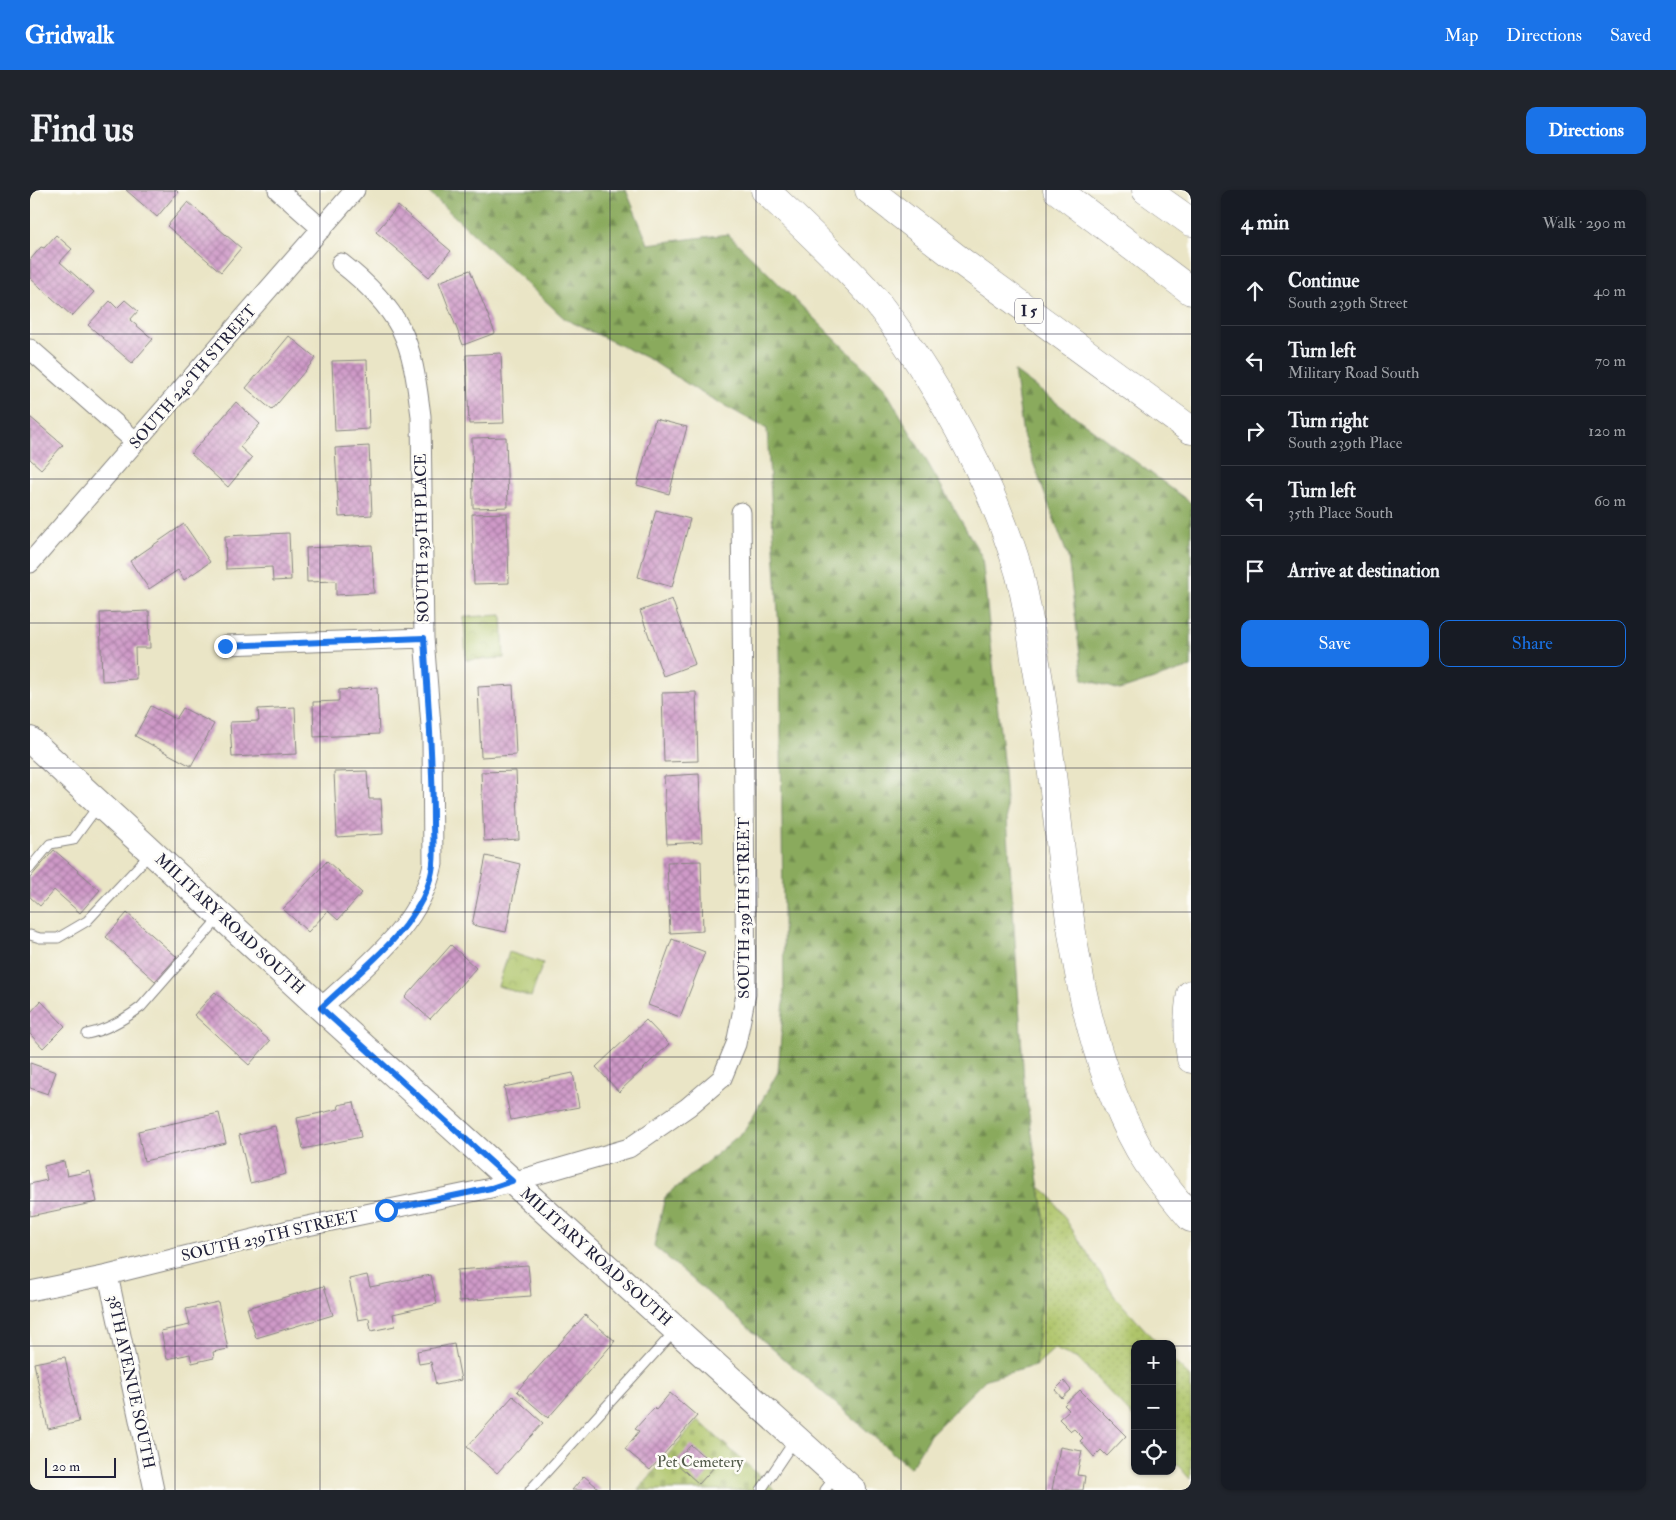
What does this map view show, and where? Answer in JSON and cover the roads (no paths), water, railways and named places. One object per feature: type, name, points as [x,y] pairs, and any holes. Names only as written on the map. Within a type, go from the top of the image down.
[{"type":"highway","points":[[765,190],[826,248],[872,296],[912,350],[946,406],[977,464],[1005,530],[1020,575],[1028,615],[1047,735],[1074,948],[1092,1033],[1108,1084],[1140,1151],[1162,1184],[1191,1218]]},
{"type":"highway","name":"I 5","points":[[869,190],[962,262],[1191,430]]},
{"type":"highway","points":[[1057,190],[1191,292]]},
{"type":"highway","points":[[1146,190],[1191,222]]},
{"type":"highway","points":[[1191,994],[1189,1003],[1189,1044],[1191,1059]]},
{"type":"main road","name":"MILITARY ROAD SOUTH","points":[[30,740],[220,916],[796,1438],[838,1485]]},
{"type":"street","points":[[278,190],[322,229]]},
{"type":"street","name":"SOUTH 240TH STREET","points":[[30,563],[355,190]]},
{"type":"street","name":"SOUTH 239TH PLACE","points":[[321,1008],[412,917],[430,881],[433,864],[432,738],[424,638],[421,416],[411,356],[401,329],[380,299],[341,262]]},
{"type":"street","points":[[30,349],[136,442]]},
{"type":"street","name":"SOUTH 239TH STREET","points":[[30,1291],[108,1275],[293,1229],[481,1190],[629,1148],[688,1107],[722,1078],[736,1044],[746,994],[741,512]]},
{"type":"street","points":[[225,646],[424,638]]},
{"type":"street","name":"38TH AVENUE SOUTH","points":[[108,1275],[154,1490]]},
{"type":"lane","points":[[30,868],[50,844],[73,840],[100,804]]},
{"type":"lane","points":[[30,935],[40,938],[58,938],[87,921],[152,852]]},
{"type":"lane","points":[[87,1034],[100,1031],[129,1016],[141,1007],[220,916]]},
{"type":"lane","points":[[530,1490],[676,1330]]},
{"type":"lane","points":[[761,1490],[796,1438]]},
{"type":"park label","name":"Pet Cemetery","points":[[700,1462]]}]
